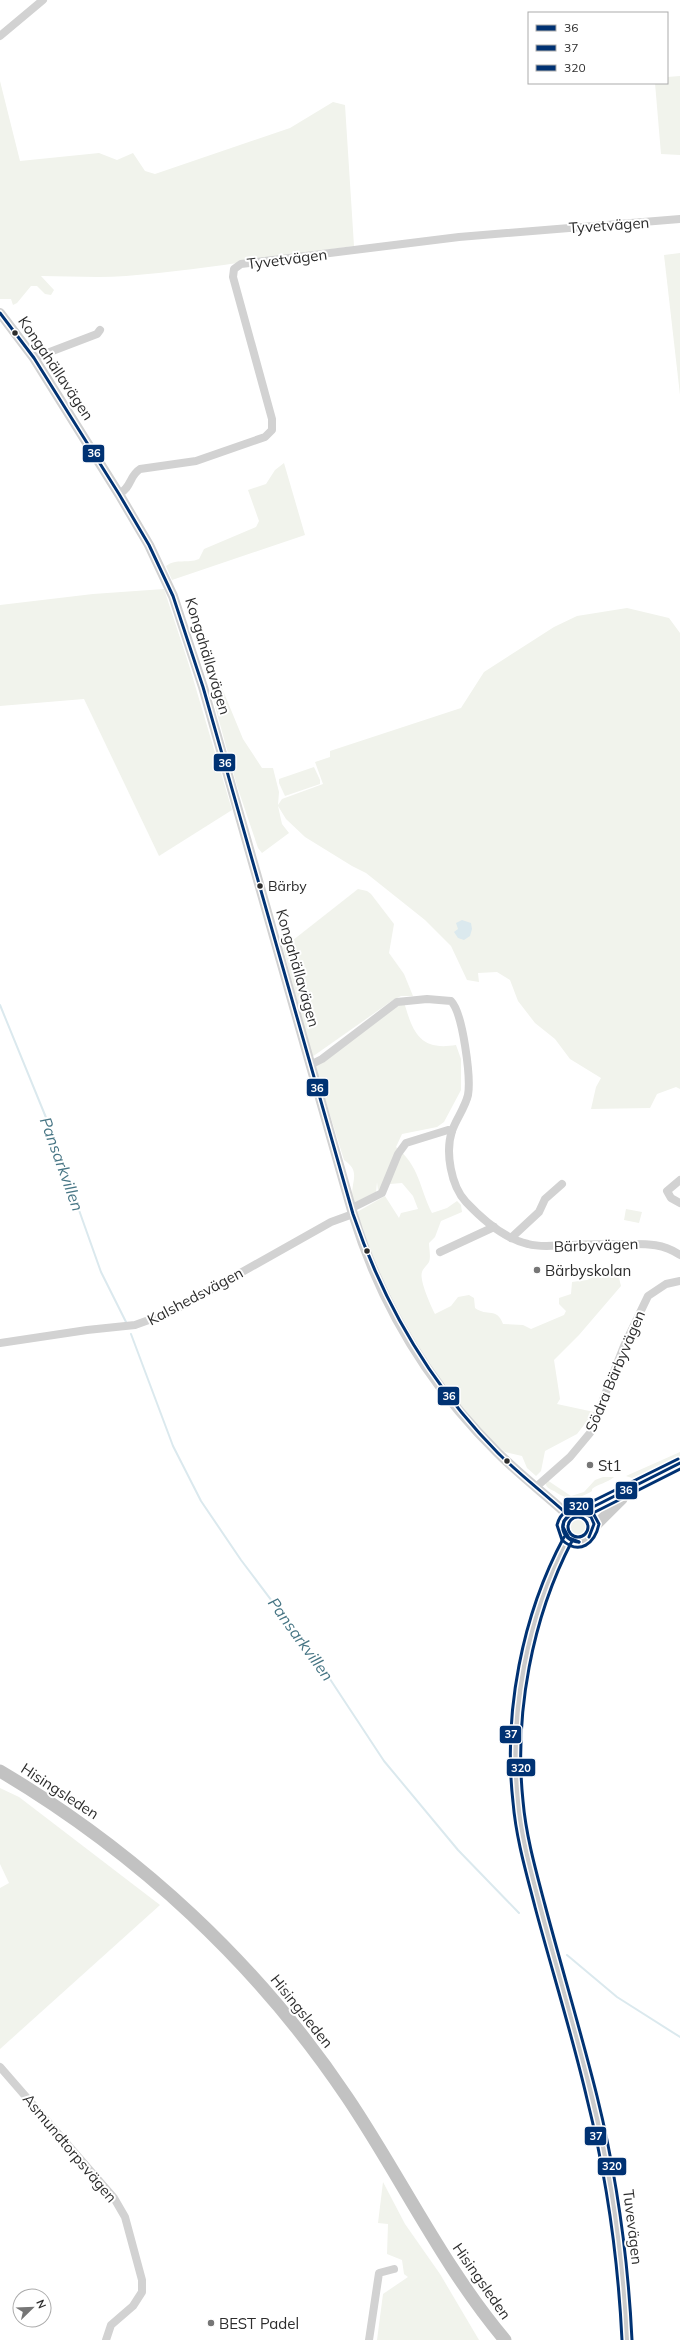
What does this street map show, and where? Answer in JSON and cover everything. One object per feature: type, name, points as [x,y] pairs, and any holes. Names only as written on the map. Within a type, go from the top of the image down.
[{"type":"highway","name":"Hisingsleden","points":[[0,1771],[86,1826],[160,1885],[203,1925],[271,1997],[345,2095],[456,2276],[505,2340]]},
{"type":"main road","points":[[625,1492],[622,1499],[593,1528],[590,1537],[584,1541],[577,1542],[568,1539],[563,1528],[564,1521],[568,1515],[580,1512],[618,1493],[625,1492],[680,1463]]},
{"type":"main road","points":[[580,1512],[590,1517],[593,1528]]},
{"type":"main road","name":"Tuvevägen","points":[[568,1539],[545,1593],[522,1675],[515,1734],[515,1784],[520,1823],[529,1866],[591,2088],[606,2150],[621,2241],[627,2340]]},
{"type":"street","points":[[0,36],[43,0]]},
{"type":"street","name":"Tyvetvägen","points":[[119,494],[130,486],[135,472],[140,469],[196,461],[265,437],[272,430],[272,419],[233,277],[234,270],[241,264],[459,236],[680,219]]},
{"type":"street","name":"Kongahällavägen","points":[[0,313],[34,358],[119,494],[155,556],[184,625],[352,1211],[365,1252],[382,1292],[418,1355],[469,1423],[506,1462],[568,1515]]},
{"type":"street","points":[[34,358],[97,334],[100,330]]},
{"type":"street","points":[[310,1065],[322,1059],[397,1002],[427,998],[451,1001],[456,1007],[465,1043],[468,1093],[466,1103],[452,1131],[448,1130],[406,1143],[398,1154],[382,1193],[352,1211]]},
{"type":"street","name":"Bärbyvägen","points":[[452,1131],[449,1143],[454,1184],[458,1193],[472,1209],[511,1238],[529,1245],[548,1246],[653,1243],[670,1249],[680,1255]]},
{"type":"street","points":[[680,1180],[667,1191],[671,1198],[680,1203]]},
{"type":"street","points":[[511,1238],[539,1212],[545,1199],[562,1184]]},
{"type":"street","name":"Kalshedsvägen","points":[[0,1343],[87,1330],[135,1326],[149,1321],[177,1308],[352,1211]]},
{"type":"street","points":[[440,1252],[451,1249],[494,1226]]},
{"type":"street","name":"Södra Bärbyvägen","points":[[536,1487],[584,1443],[590,1433],[624,1346],[648,1296],[662,1286],[680,1281]]},
{"type":"street","name":"Asmundtorpsvägen","points":[[0,2067],[114,2198],[125,2217],[142,2280],[142,2292],[133,2306],[111,2325],[106,2340]]},
{"type":"street","points":[[369,2340],[379,2273],[394,2269]]},
{"type":"shaded area","points":[[680,76],[680,155],[661,154],[655,84],[668,84],[668,77]]},
{"type":"shaded area","points":[[0,81],[20,161],[99,153],[117,160],[133,153],[145,171],[155,174],[290,128],[333,102],[345,105],[354,246],[212,267],[126,276],[41,276],[54,290],[51,295],[45,294],[37,286],[31,286],[17,303],[13,305],[11,299],[0,299]]},
{"type":"shaded area","points":[[680,253],[680,395],[664,255]]},
{"type":"shaded area","points":[[284,463],[305,535],[172,580],[166,566],[174,562],[199,559],[204,549],[256,527],[259,521],[248,490],[266,484],[275,470]]},
{"type":"shaded area","points":[[164,589],[189,665],[232,810],[159,856],[84,699],[0,706],[0,605],[93,594]]},
{"type":"shaded area","points":[[627,608],[669,618],[680,633],[680,1089],[676,1087],[657,1094],[650,1108],[591,1109],[596,1087],[601,1078],[570,1059],[555,1039],[535,1023],[518,1001],[510,980],[497,972],[478,973],[479,982],[467,980],[451,946],[425,920],[366,873],[305,837],[286,819],[278,806],[282,824],[289,833],[262,853],[258,848],[237,786],[210,688],[222,688],[243,739],[262,768],[273,768],[279,792],[278,805],[282,799],[323,784],[315,762],[330,757],[330,751],[461,708],[484,672],[554,627],[577,616]]},
{"type":"shaded area","points":[[314,767],[320,780],[320,784],[285,796],[279,783],[279,779]]},
{"type":"shaded area","points":[[358,889],[367,891],[371,894],[394,924],[389,953],[404,974],[413,996],[401,996],[393,1000],[312,1057],[283,948]]},
{"type":"shaded area","points":[[462,920],[471,923],[472,929],[470,936],[464,940],[458,938],[454,932],[458,929],[456,923]]},
{"type":"shaded area","points":[[404,1002],[411,1023],[420,1037],[426,1042],[434,1045],[456,1045],[461,1059],[461,1090],[444,1122],[437,1127],[402,1134],[396,1147],[410,1162],[415,1170],[432,1213],[447,1208],[457,1201],[461,1205],[462,1212],[441,1221],[435,1237],[429,1243],[430,1260],[422,1272],[422,1281],[435,1314],[451,1306],[458,1297],[469,1295],[474,1298],[475,1308],[479,1311],[495,1314],[501,1319],[503,1324],[523,1325],[531,1329],[564,1315],[566,1311],[559,1304],[559,1298],[571,1294],[572,1282],[587,1280],[609,1270],[619,1278],[621,1286],[579,1335],[554,1360],[560,1399],[557,1404],[594,1412],[577,1434],[545,1451],[541,1471],[536,1476],[527,1468],[522,1456],[505,1452],[468,1416],[430,1368],[383,1285],[357,1212],[385,1196],[399,1218],[401,1213],[418,1209],[413,1196],[402,1183],[390,1184],[378,1191],[377,1182],[376,1193],[354,1203],[352,1197],[354,1180],[353,1170],[344,1160],[315,1066],[393,1006]]},
{"type":"shaded area","points":[[626,1209],[642,1212],[639,1223],[624,1220]]},
{"type":"shaded area","points":[[680,1452],[680,1459],[632,1478],[626,1476]]},
{"type":"shaded area","points":[[603,1477],[614,1477],[594,1487],[592,1491],[587,1494],[577,1498],[569,1498],[564,1496],[547,1487],[545,1482],[547,1480],[571,1496],[584,1492],[595,1480]]},
{"type":"shaded area","points":[[578,1518],[582,1519],[586,1523],[586,1531],[582,1535],[578,1536],[574,1535],[570,1531],[569,1527],[570,1523],[574,1519]]},
{"type":"shaded area","points":[[0,1788],[19,1797],[160,1905],[0,2049],[0,1888],[9,1883],[0,1864]]},
{"type":"shaded area","points":[[383,2182],[405,2224],[440,2274],[479,2340],[377,2340],[383,2294],[408,2277],[404,2274],[402,2260],[387,2254],[388,2224],[378,2223]]},
{"type":"waterway","name":"Pansarkvillen","points":[[0,1005],[47,1120],[101,1272],[126,1322]]},
{"type":"waterway","name":"Pansarkvillen","points":[[131,1334],[173,1446],[201,1501],[241,1560],[324,1670],[384,1761],[458,1850],[519,1913]]},
{"type":"waterway","name":"Pansarkvillen","points":[[567,1955],[617,1997],[680,2037]]},
{"type":"transit line","name":"36","points":[[0,313],[34,358],[119,494],[149,545],[173,596],[203,687],[353,1214],[365,1248],[379,1280],[412,1342],[430,1371],[451,1399],[498,1453],[568,1515]]},
{"type":"transit line","name":"320","points":[[593,1513],[599,1524],[597,1531],[590,1542],[581,1547],[575,1547],[562,1540],[557,1525],[561,1516],[565,1512],[572,1508],[587,1504],[678,1459]]},
{"type":"transit line","name":"36","points":[[571,1514],[589,1509],[680,1463]]},
{"type":"transit line","name":"37","points":[[593,1513],[680,1469]]},
{"type":"transit line","name":"36","points":[[582,1513],[591,1517],[594,1524],[589,1537]]},
{"type":"transit line","name":"36","points":[[571,1514],[564,1521],[563,1527],[569,1538],[579,1542]]},
{"type":"transit line","name":"36","points":[[571,1514],[564,1522],[563,1531],[565,1536],[569,1539],[579,1542]]},
{"type":"transit line","name":"37","points":[[578,1517],[585,1520],[588,1527],[585,1534],[578,1537],[571,1534],[568,1527],[571,1520],[578,1517]]},
{"type":"transit line","name":"37","points":[[564,1537],[549,1567],[537,1599],[519,1665],[511,1734],[513,1802],[516,1829],[525,1868],[575,2051],[594,2129],[606,2189],[618,2279],[622,2340]]},
{"type":"transit line","name":"320","points":[[572,1541],[546,1602],[529,1667],[521,1734],[523,1801],[526,1827],[535,1866],[591,2072],[604,2126],[616,2187],[628,2278],[632,2340]]},
{"type":"place","name":"Bärby","points":[[260,886]]},
{"type":"place","name":"Bärbyskolan","points":[[537,1270]]},
{"type":"place","name":"St1","points":[[590,1465]]},
{"type":"place","name":"BEST Padel","points":[[211,2323]]}]
